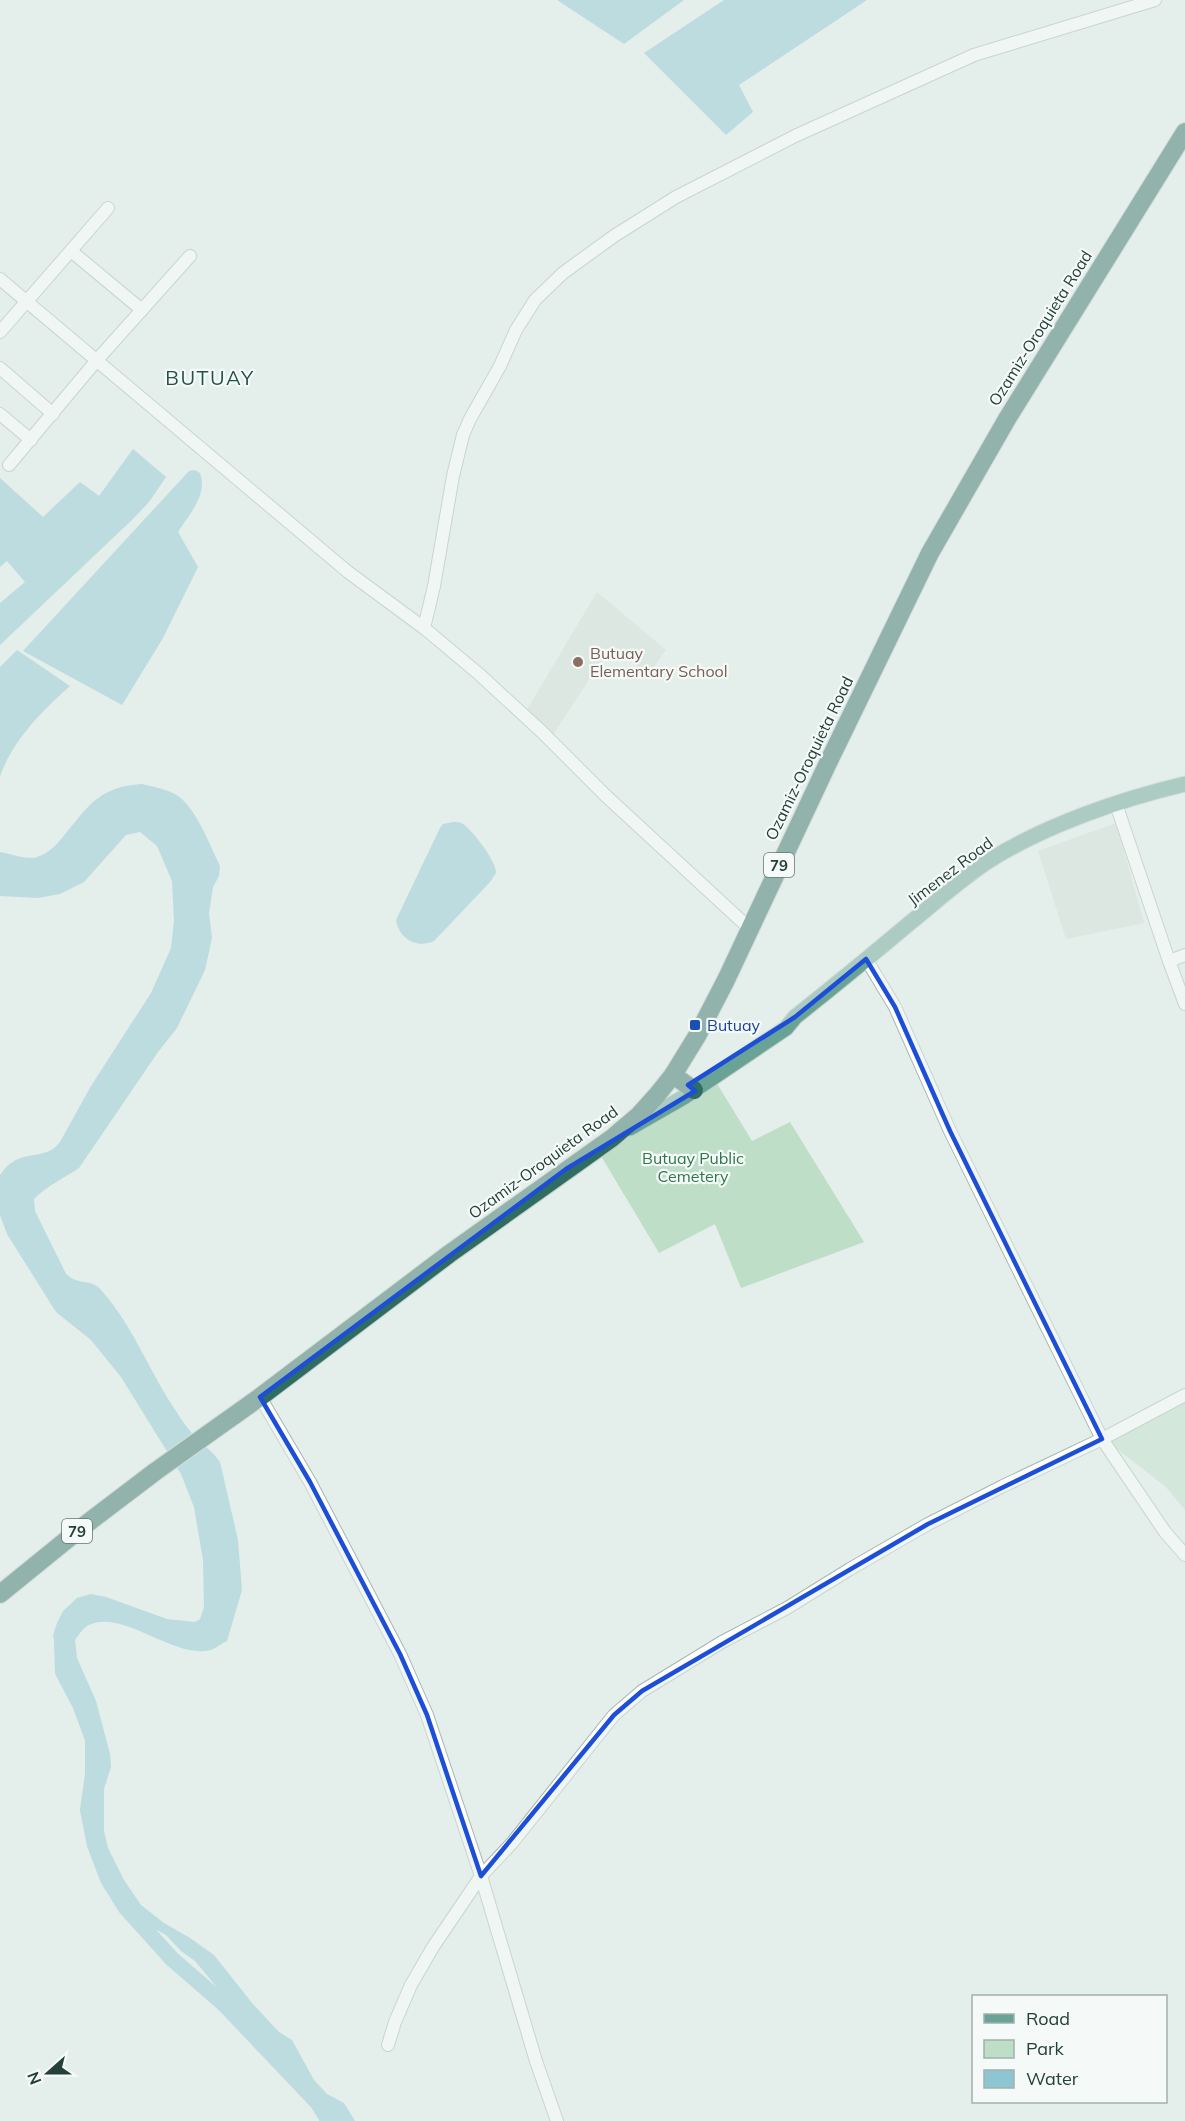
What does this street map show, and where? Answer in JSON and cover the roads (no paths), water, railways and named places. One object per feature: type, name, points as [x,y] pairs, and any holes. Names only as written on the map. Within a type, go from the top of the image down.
[{"type":"highway","name":"Ozamiz-Oroquieta Road","points":[[0,1594],[156,1471],[260,1397],[448,1254],[685,1084],[697,1036],[930,553],[1007,418],[1185,132]]},
{"type":"main road","name":"Jimenez Road","points":[[612,1138],[651,1117],[685,1084],[795,1017],[967,876],[990,861],[1049,830],[1116,804],[1185,784]]},
{"type":"street","points":[[423,628],[434,586],[453,476],[463,435],[500,366],[516,330],[536,300],[563,273],[614,236],[676,197],[795,136],[974,55],[1155,0]]},
{"type":"street","points":[[0,333],[108,208]]},
{"type":"street","points":[[70,251],[142,310]]},
{"type":"street","points":[[9,465],[97,360],[190,256]]},
{"type":"street","points":[[0,279],[348,572],[423,628],[479,674],[749,928]]},
{"type":"street","points":[[0,368],[53,414]]},
{"type":"street","points":[[0,414],[31,440]]},
{"type":"street","points":[[1116,804],[1185,1004]]},
{"type":"street","points":[[1169,962],[1185,955]]},
{"type":"street","points":[[866,959],[895,1007],[950,1131],[1102,1439],[1165,1532],[1185,1555]]},
{"type":"street","points":[[387,2045],[411,1985],[433,1947],[481,1876],[512,1843],[614,1715],[642,1691],[722,1642],[787,1608],[928,1524],[1102,1439],[1185,1395]]},
{"type":"street","points":[[260,1397],[310,1482],[400,1654],[427,1715],[481,1876],[556,2121]]},
{"type":"water","points":[[557,0],[684,0],[624,44]]},
{"type":"water","points":[[724,0],[867,0],[739,85],[753,112],[726,135],[644,53]]},
{"type":"water","points":[[133,449],[166,477],[149,502],[133,519],[0,645],[0,603],[25,582],[7,561],[0,567],[0,478],[43,517],[80,482],[99,496]]},
{"type":"water","points":[[195,470],[200,473],[202,481],[199,497],[178,532],[198,567],[163,638],[122,705],[23,651],[189,471]]},
{"type":"water","points":[[17,650],[70,686],[20,738],[0,776],[0,667]]},
{"type":"water","points":[[142,784],[160,788],[178,796],[185,802],[202,828],[220,866],[219,876],[213,887],[209,913],[212,938],[205,970],[177,1028],[158,1052],[79,1168],[39,1194],[34,1199],[35,1211],[66,1274],[71,1278],[98,1287],[113,1304],[183,1422],[220,1462],[238,1540],[242,1590],[227,1641],[211,1650],[196,1651],[181,1648],[116,1623],[101,1622],[87,1626],[75,1640],[77,1658],[96,1701],[110,1754],[111,1767],[104,1789],[104,1831],[108,1848],[124,1880],[141,1905],[164,1923],[214,1955],[252,2003],[279,2032],[292,2040],[314,2080],[327,2094],[344,2103],[355,2121],[333,2121],[302,2080],[250,2027],[195,1961],[130,1907],[114,1883],[100,1853],[93,1813],[94,1789],[99,1762],[98,1742],[79,1697],[57,1655],[53,1635],[63,1611],[77,1598],[91,1594],[106,1597],[167,1619],[195,1622],[200,1619],[204,1607],[203,1560],[194,1507],[181,1474],[121,1377],[91,1340],[56,1312],[7,1234],[0,1215],[0,1175],[15,1160],[46,1152],[60,1142],[91,1086],[151,993],[171,948],[174,921],[172,881],[157,846],[140,832],[126,835],[84,882],[60,894],[38,898],[0,896],[0,852],[29,858],[42,855],[57,844],[98,798],[116,789]]},
{"type":"water","points":[[453,822],[463,824],[472,833],[488,854],[496,873],[434,941],[415,943],[405,937],[396,920],[440,828],[443,824]]},
{"type":"waterway","points":[[62,1643],[63,1672],[80,1704],[93,1739],[93,1774],[88,1810],[95,1845],[108,1879],[126,1908],[172,1959],[224,2004],[318,2103],[329,2121]]},
{"type":"place","name":"Butuay Elementary School","points":[[578,662]]},
{"type":"place","name":"Butuay","points":[[695,1025]]},
{"type":"district","name":"BUTUAY","points":[[210,377]]},
{"type":"park label","name":"Butuay Public Cemetery","points":[[693,1167]]}]
